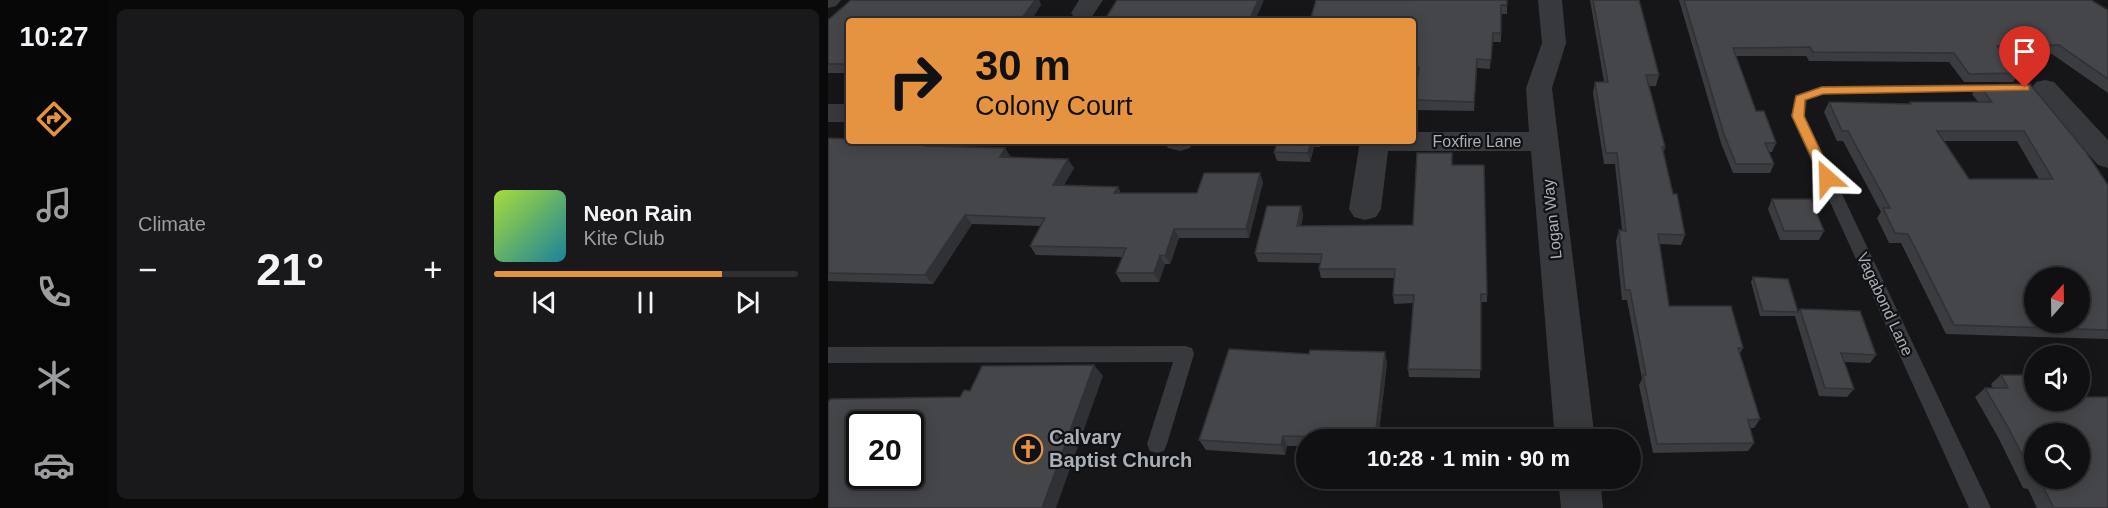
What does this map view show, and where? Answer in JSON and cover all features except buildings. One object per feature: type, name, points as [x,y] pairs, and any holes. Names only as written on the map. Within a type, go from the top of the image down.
[{"type":"street","name":"Logan Way","points":[[1550,0],[1554,43],[1539,88],[1574,429]]},
{"type":"street","points":[[2040,88],[2108,158]]},
{"type":"street","points":[[828,113],[846,113]]},
{"type":"street","name":"Foxfire Lane","points":[[1416,141],[1544,141]]},
{"type":"street","name":"Foxfire Lane","points":[[1365,208],[1375,144]]},
{"type":"street","points":[[1580,489],[1582,508]]},
{"type":"lane","name":"Vagabond Lane","points":[[1980,508],[1798,116],[1800,98],[1822,90],[2011,88]]},
{"type":"lane","points":[[828,355],[1185,354],[1156,444]]},
{"type":"place","name":"Calvary Baptist Church","points":[[1028,449]]},
{"type":"route","points":[[1827,178],[1798,116],[1800,98],[1822,90],[2025,88]]}]
